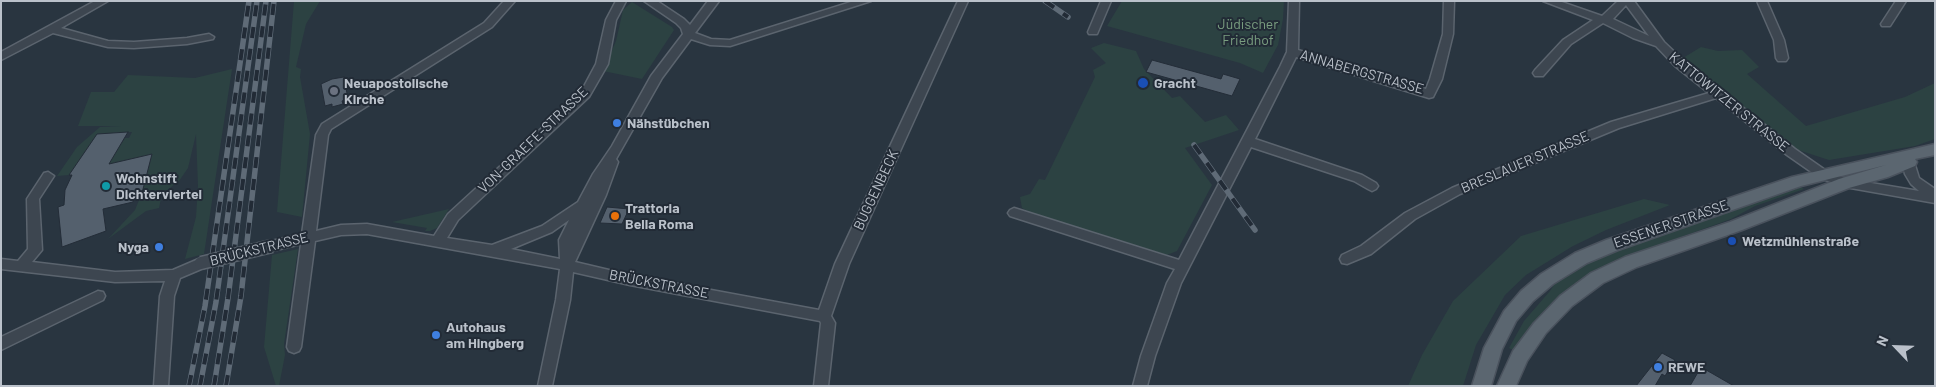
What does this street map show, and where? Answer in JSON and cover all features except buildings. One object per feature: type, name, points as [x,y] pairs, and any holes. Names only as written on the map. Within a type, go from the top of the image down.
[{"type":"main road","name":"ESSENER STRASSE","points":[[1480,386],[1493,348],[1510,316],[1527,296],[1547,279],[1581,258],[1612,245],[1744,199],[1874,162],[1930,151]]},
{"type":"main road","name":"ESSENER STRASSE","points":[[1506,386],[1520,356],[1540,328],[1566,301],[1597,278],[1631,262],[1736,226],[1846,183],[1882,173],[1930,151]]},
{"type":"street","points":[[1,57],[102,1]]},
{"type":"street","points":[[294,346],[322,135],[326,127],[336,119],[475,35],[488,25],[510,1]]},
{"type":"street","name":"VON-GRAEFE-STRASSE","points":[[437,242],[453,217],[467,203],[585,94],[602,64],[611,20],[621,1]]},
{"type":"street","points":[[648,1],[680,21],[686,27],[688,34]]},
{"type":"street","points":[[545,386],[563,300],[567,265],[566,240],[597,178],[617,148],[657,76],[714,1]]},
{"type":"street","points":[[688,34],[710,42],[730,43],[866,1]]},
{"type":"street","name":"BUGGENBECK","points":[[821,386],[828,323],[824,316],[848,248],[962,1]]},
{"type":"street","points":[[1092,32],[1106,1]]},
{"type":"street","points":[[1140,386],[1167,301],[1182,266],[1286,67],[1292,52],[1294,1]]},
{"type":"street","name":"ANNABERGSTRASSE","points":[[1292,52],[1429,94],[1436,79],[1448,34],[1450,1]]},
{"type":"street","points":[[1548,1],[1602,20],[1660,44]]},
{"type":"street","points":[[1539,73],[1567,42],[1609,17],[1624,1]]},
{"type":"street","name":"KATTOWITZER STRASSE","points":[[1629,1],[1660,44],[1679,63],[1791,152],[1824,175],[1846,183],[1935,197]]},
{"type":"street","points":[[1762,1],[1779,40],[1782,58]]},
{"type":"street","points":[[1886,24],[1901,1]]},
{"type":"street","points":[[52,29],[117,44],[158,44],[209,37]]},
{"type":"street","name":"BRESLAUER STRASSE","points":[[1347,259],[1366,250],[1410,216],[1456,191],[1615,125],[1718,94]]},
{"type":"street","points":[[1247,141],[1358,178],[1372,186]]},
{"type":"street","points":[[567,265],[600,194],[617,148]]},
{"type":"street","points":[[1908,162],[1910,174],[1915,181],[1935,197]]},
{"type":"street","points":[[21,266],[35,250],[33,199],[48,176]]},
{"type":"street","name":"BRÜCKSTRASSE","points":[[493,250],[547,229],[583,205]]},
{"type":"street","points":[[1014,213],[1182,266]]},
{"type":"street","name":"BRÜCKSTRASSE","points":[[174,275],[201,263],[308,237],[355,228],[493,250],[630,280],[824,316]]},
{"type":"street","points":[[1,264],[116,277],[174,275],[167,296],[161,386]]},
{"type":"street","points":[[1,344],[98,296]]},
{"type":"green space","points":[[294,1],[320,1],[306,24],[296,67],[301,69],[300,77],[310,134],[302,217],[277,212]]},
{"type":"green space","name":"Jüdischer Friedhof","points":[[1122,1],[1284,1],[1278,45],[1263,73],[1240,63],[1107,26]]},
{"type":"green space","points":[[632,2],[674,30],[642,79],[603,71],[616,41],[623,10]]},
{"type":"green space","points":[[1104,43],[1136,51],[1144,69],[1172,98],[1180,96],[1205,122],[1226,115],[1239,130],[1185,148],[1212,185],[1177,251],[1167,255],[1037,216],[1022,208],[1020,197],[1030,194],[1039,179],[1045,180],[1095,77],[1093,70],[1106,63],[1091,48]]},
{"type":"green space","points":[[1701,47],[1718,51],[1742,50],[1759,67],[1747,74],[1806,126],[1905,97],[1935,83],[1935,139],[1915,146],[1829,160],[1795,149],[1718,89],[1683,58]]},
{"type":"green space","points":[[232,69],[204,254],[185,259],[196,217],[198,186],[196,134],[188,168],[179,181],[162,194],[159,208],[146,211],[108,239],[135,210],[142,193],[152,154],[107,166],[125,138],[129,138],[132,132],[97,134],[69,175],[57,176],[77,147],[100,127],[121,126],[78,126],[91,92],[114,92],[128,75],[195,78]]},
{"type":"green space","points":[[1801,187],[1804,189],[1755,206],[1731,219],[1617,260],[1573,286],[1554,301],[1537,318],[1515,351],[1509,348],[1524,321],[1557,280],[1592,259]]},
{"type":"green space","points":[[1644,199],[1670,205],[1606,230],[1573,246],[1526,275],[1505,295],[1476,345],[1463,386],[1408,386],[1422,355],[1453,301],[1521,236]]},
{"type":"green space","points":[[449,209],[437,228],[430,231],[425,231],[427,228],[392,222]]},
{"type":"green space","points":[[298,249],[284,344],[285,355],[279,386],[276,386],[264,347],[272,255]]},
{"type":"waterway","points":[[161,177],[161,183]]},
{"type":"railway","points":[[189,386],[205,306],[249,1]]},
{"type":"railway","points":[[200,386],[216,302],[257,1]]},
{"type":"railway","points":[[214,386],[228,298],[266,1]]},
{"type":"railway","points":[[226,386],[241,296],[274,1]]},
{"type":"railway","points":[[1045,1],[1068,17]]},
{"type":"railway","points":[[1194,145],[1255,230]]},
{"type":"place","name":"Gracht","points":[[1143,83]]},
{"type":"place","name":"Neuapostolische Kirche","points":[[334,91]]},
{"type":"place","name":"Nähstübchen","points":[[617,123]]},
{"type":"place","name":"Wohnstift Dichterviertel","points":[[106,186]]},
{"type":"place","name":"Trattoria Bella Roma","points":[[615,216]]},
{"type":"place","name":"Wetzmühlenstraße","points":[[1732,241]]},
{"type":"place","name":"Nyga","points":[[159,247]]},
{"type":"place","name":"Autohaus am Hingberg","points":[[436,335]]},
{"type":"place","name":"REWE","points":[[1658,367]]}]
